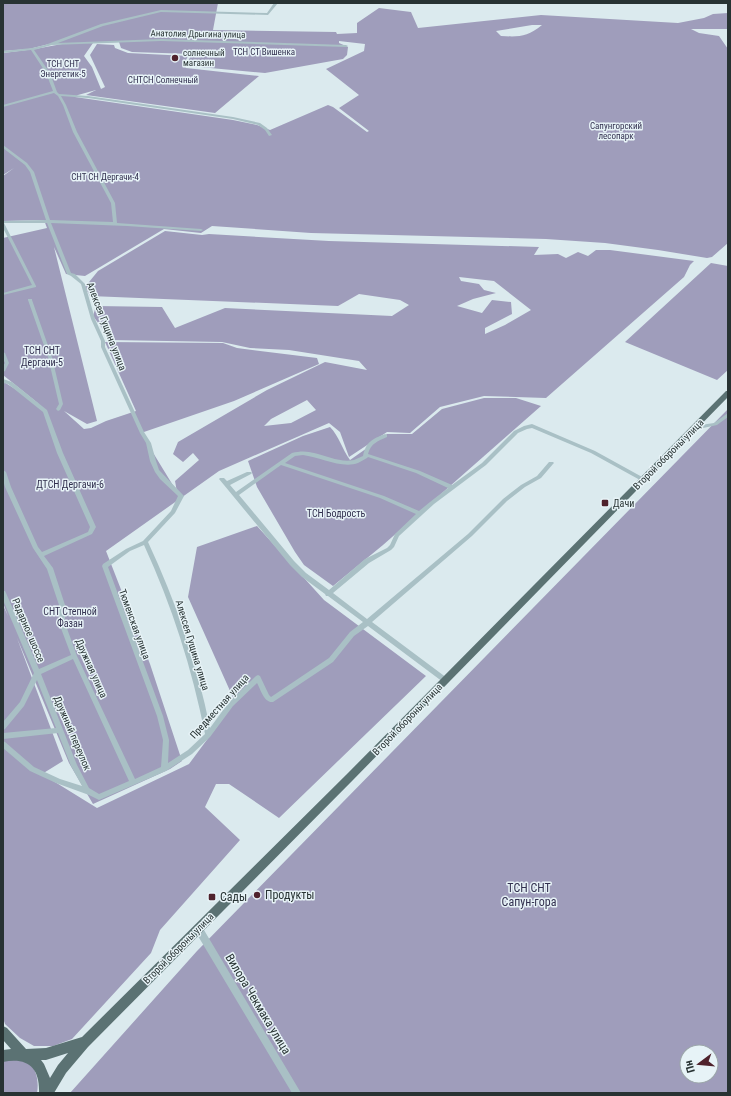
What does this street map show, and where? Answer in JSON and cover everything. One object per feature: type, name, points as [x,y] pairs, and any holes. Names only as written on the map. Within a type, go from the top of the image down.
[{"type":"main road","name":"Второй обороны улица","points":[[46,1093],[62,1069],[84,1043],[728,393]]},
{"type":"main road","points":[[3,1032],[24,1055],[34,1060],[42,1071],[46,1084],[46,1093]]},
{"type":"main road","points":[[3,1056],[11,1054],[46,1054],[84,1043]]},
{"type":"street","points":[[3,52],[32,49],[102,25],[160,11],[268,14],[276,3]]},
{"type":"street","name":"Анатолия Дрыгина улица","points":[[50,44],[120,43],[161,40],[346,46]]},
{"type":"street","points":[[32,49],[48,73],[56,93],[69,114],[75,132],[113,203],[116,224]]},
{"type":"street","points":[[3,106],[56,93],[233,118],[259,124],[266,129],[270,135]]},
{"type":"street","name":"Алексея Гущина улица","points":[[3,146],[26,164],[32,172],[48,222],[69,274],[73,275],[83,284],[93,319],[103,341],[104,347],[142,433],[148,440],[152,450],[153,460],[158,471],[181,496],[173,512],[145,542],[160,572],[173,608],[197,686],[208,734]]},
{"type":"street","points":[[3,294],[34,286],[3,223],[48,222],[116,224],[201,230]]},
{"type":"street","points":[[30,300],[50,357],[61,404],[58,409]]},
{"type":"street","points":[[3,353],[7,363],[3,370]]},
{"type":"street","points":[[3,382],[10,383],[44,411],[60,453],[93,527],[90,533],[41,555]]},
{"type":"street","points":[[694,428],[714,424],[728,415]]},
{"type":"street","points":[[328,594],[367,561],[389,549],[397,535],[420,514],[484,464],[516,432],[522,428],[532,426],[593,452],[642,479]]},
{"type":"street","points":[[235,495],[259,480],[294,454],[300,452],[312,453],[347,464],[361,460],[367,454],[368,448],[372,442],[386,436]]},
{"type":"street","points":[[367,454],[418,472],[453,488]]},
{"type":"street","points":[[280,463],[382,497],[420,514]]},
{"type":"street","points":[[368,622],[470,535],[505,500],[523,486],[539,477],[551,463]]},
{"type":"street","name":"Дружная улица","points":[[3,472],[8,487],[36,548],[50,568],[62,605],[62,623],[74,656],[112,734],[133,782]]},
{"type":"street","points":[[249,473],[224,481],[292,563],[304,575],[328,594],[445,680]]},
{"type":"street","name":"Тюменская улица","points":[[145,542],[128,550],[105,566],[149,687],[166,740],[164,769]]},
{"type":"street","name":"Радарное шоссе","points":[[3,593],[38,673]]},
{"type":"street","name":"Предместная улица","points":[[164,769],[190,752],[208,734],[231,704],[258,678],[267,697],[271,700],[331,660],[352,634],[368,622]]},
{"type":"street","points":[[3,727],[22,704],[38,673],[43,669],[74,656]]},
{"type":"street","name":"Дружный переулок","points":[[38,673],[74,766],[87,790],[93,793]]},
{"type":"street","points":[[3,736],[60,730]]},
{"type":"street","points":[[3,744],[32,769],[58,781],[99,796],[164,769]]},
{"type":"street","name":"Вилора Чекмака улица","points":[[198,928],[297,1093]]},
{"type":"green space","points":[[3,3],[218,3],[213,30],[336,32],[337,34],[357,33],[357,23],[379,8],[411,12],[418,28],[541,15],[678,23],[704,18],[713,14],[728,13],[728,29],[691,29],[699,33],[719,36],[728,49],[728,243],[712,257],[707,258],[605,243],[546,239],[311,233],[212,226],[201,233],[164,229],[85,276],[66,274],[54,247],[97,421],[87,424],[64,411],[84,429],[91,428],[106,421],[136,411],[105,342],[223,343],[237,348],[317,358],[319,364],[234,401],[141,433],[177,492],[175,481],[199,460],[193,453],[183,462],[173,454],[178,442],[267,390],[325,362],[367,370],[359,361],[289,350],[250,348],[222,342],[111,340],[93,316],[96,306],[162,307],[175,328],[225,308],[392,316],[409,305],[400,300],[359,294],[338,306],[90,296],[85,287],[98,271],[165,231],[202,235],[209,234],[329,241],[539,247],[534,255],[558,254],[566,258],[578,252],[588,256],[596,250],[610,250],[694,261],[690,265],[684,277],[546,398],[484,396],[440,407],[410,433],[387,432],[349,457],[340,432],[329,423],[219,471],[106,551],[150,664],[182,761],[170,769],[93,804],[69,763],[17,638],[63,761],[42,774],[97,808],[189,764],[235,702],[188,597],[197,547],[257,526],[324,600],[426,676],[279,818],[229,784],[216,784],[205,807],[240,840],[160,930],[151,953],[72,1039],[53,1046],[34,1046],[20,1038],[5,1024],[3,1018],[3,605],[8,616],[3,603],[3,477],[8,492],[37,549],[3,470],[3,383],[4,382],[39,404],[3,375],[3,238],[47,228],[44,220],[3,221],[3,176],[14,168],[3,175],[3,53],[62,44],[49,44],[29,49],[3,51]],"holes":[[[532,25],[542,25],[532,32],[518,36],[501,36],[496,31]],[[339,41],[365,44],[364,51],[326,69],[359,95],[339,108],[369,131],[367,132],[333,107],[328,105],[270,130],[257,125],[233,120],[75,97],[96,90],[86,95],[215,113],[259,76],[186,68],[184,64],[188,56],[128,53],[115,48],[114,45],[97,44],[90,55],[105,87],[101,89],[92,67],[84,56],[93,43],[65,44],[119,42],[121,48],[132,52],[192,54],[188,61],[192,61],[189,66],[265,73],[343,59],[347,55],[348,47],[339,43]],[[459,277],[494,281],[531,310],[505,325],[485,334],[485,328],[512,314],[511,302],[492,300],[482,313],[457,306],[473,299],[496,293],[484,290],[479,284],[461,281]],[[307,400],[316,410],[291,423],[264,426],[271,419]]]},
{"type":"green space","points":[[711,263],[728,266],[728,370],[717,380],[625,342]]},
{"type":"green space","name":"ТСН Бодрость","points":[[484,398],[516,398],[541,406],[383,545],[333,586],[304,565],[257,487],[248,461],[303,436],[330,427],[336,434],[350,460],[387,434],[412,434],[442,409]]},
{"type":"green space","name":"ТСН СНТ Сапун-гора","points":[[728,409],[728,1093],[70,1093],[197,951]]},
{"type":"green space","points":[[3,1059],[21,1060],[30,1063],[36,1075],[38,1084],[37,1093],[3,1093]]},
{"type":"place","name":"солнечный магазин","points":[[175,58]]},
{"type":"place","name":"Дачи","points":[[605,503]]},
{"type":"place","name":"Продукты","points":[[257,895]]},
{"type":"place","name":"Сады","points":[[212,897]]},
{"type":"park label","name":"ТСН СТ Вишенка","points":[[264,52]]},
{"type":"park label","name":"ТСН СНТ Энергетик-5","points":[[63,70]]},
{"type":"park label","name":"СНТСН Солнечный","points":[[163,80]]},
{"type":"park label","name":"Сапунгорский лесопарк","points":[[616,132]]},
{"type":"park label","name":"СНТ СН Дергачи-4","points":[[105,177]]},
{"type":"park label","name":"ТСН СНТ Дергачи-5","points":[[42,356]]},
{"type":"park label","name":"ДТСН Дергачи-6","points":[[70,484]]},
{"type":"park label","name":"СНТ Степной Фазан","points":[[70,616]]}]
